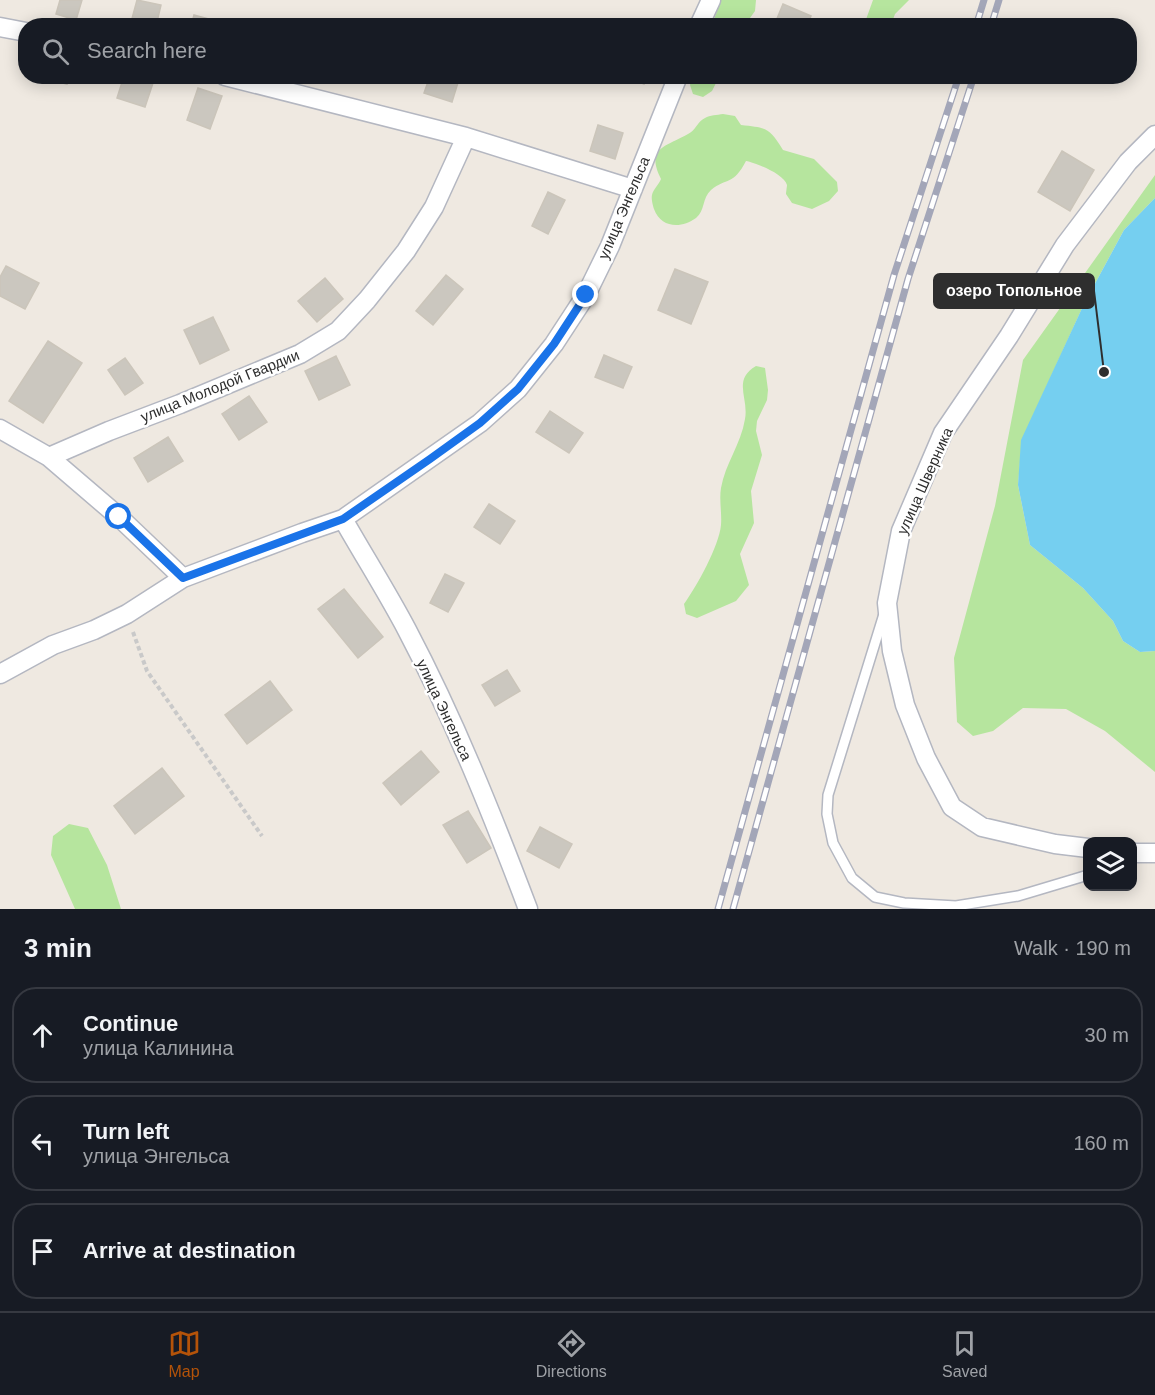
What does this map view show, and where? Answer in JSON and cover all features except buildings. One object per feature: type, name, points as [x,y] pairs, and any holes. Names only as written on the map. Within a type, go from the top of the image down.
[{"type":"street","points":[[703,18],[711,0]]},
{"type":"street","points":[[0,27],[18,30]]},
{"type":"street","points":[[257,84],[466,137],[633,189]]},
{"type":"street","name":"улица Энгельса","points":[[0,674],[53,645],[127,614],[183,578],[343,519],[480,423],[518,389],[554,344],[586,295],[610,246],[675,84]]},
{"type":"street","name":"улица Шверника","points":[[1083,847],[1055,844],[982,827],[952,807],[926,758],[905,705],[892,651],[887,603],[901,531],[943,434],[1009,336],[1065,245],[1128,162],[1155,135]]},
{"type":"street","name":"улица Молодой Гвардии","points":[[50,457],[109,430],[180,405],[300,354],[338,331],[406,252],[434,207],[466,137]]},
{"type":"street","points":[[0,429],[50,457],[119,517],[183,578]]},
{"type":"street","name":"улица Энгельса","points":[[343,519],[407,630],[448,716],[496,825],[528,909]]},
{"type":"street","points":[[1137,853],[1155,853]]},
{"type":"lane","points":[[887,603],[828,795],[827,814],[833,843],[852,878],[875,897],[904,903],[956,906],[1018,896],[1083,876]]},
{"type":"path","points":[[127,614],[147,671],[262,836]]},
{"type":"green space","points":[[721,0],[756,0],[755,11],[750,18],[715,18]]},
{"type":"green space","points":[[873,0],[909,0],[894,18],[867,18]]},
{"type":"green space","points":[[716,84],[712,91],[703,97],[693,94],[690,85]]},
{"type":"green space","points":[[723,114],[735,116],[741,125],[766,130],[783,150],[814,159],[837,182],[838,191],[829,201],[812,209],[792,203],[786,194],[787,185],[781,177],[746,161],[733,178],[708,193],[701,212],[696,218],[678,225],[661,220],[654,209],[652,198],[661,179],[655,160],[657,154],[660,149],[690,133],[703,119]]},
{"type":"green space","points":[[1155,175],[1155,198],[1124,230],[1084,304],[1022,440],[1018,485],[1030,545],[1083,588],[1113,621],[1123,641],[1140,652],[1155,651],[1155,772],[1105,731],[1066,709],[1023,708],[993,731],[973,736],[957,722],[954,658],[995,506],[1023,360]]},
{"type":"green space","points":[[756,366],[765,368],[768,390],[767,400],[757,421],[756,431],[762,455],[751,491],[754,523],[740,554],[749,585],[736,601],[697,618],[686,614],[684,604],[707,566],[716,544],[721,520],[721,488],[745,419],[743,383],[749,371]]},
{"type":"green space","points":[[69,824],[88,828],[107,865],[121,909],[75,909],[51,855],[53,836]]},
{"type":"water","points":[[1155,198],[1155,651],[1140,652],[1123,641],[1113,621],[1083,588],[1030,545],[1018,485],[1021,440],[1084,304],[1124,230]]},
{"type":"railway","points":[[978,18],[984,0]]},
{"type":"railway","points":[[993,18],[999,0]]},
{"type":"railway","points":[[718,909],[894,275],[956,84]]},
{"type":"railway","points":[[733,909],[908,279],[971,84]]},
{"type":"place","name":"озеро Топольное","points":[[1104,372]]},
{"type":"route","points":[[119,517],[183,578],[343,519],[480,423],[518,389],[554,344],[586,295]]}]
